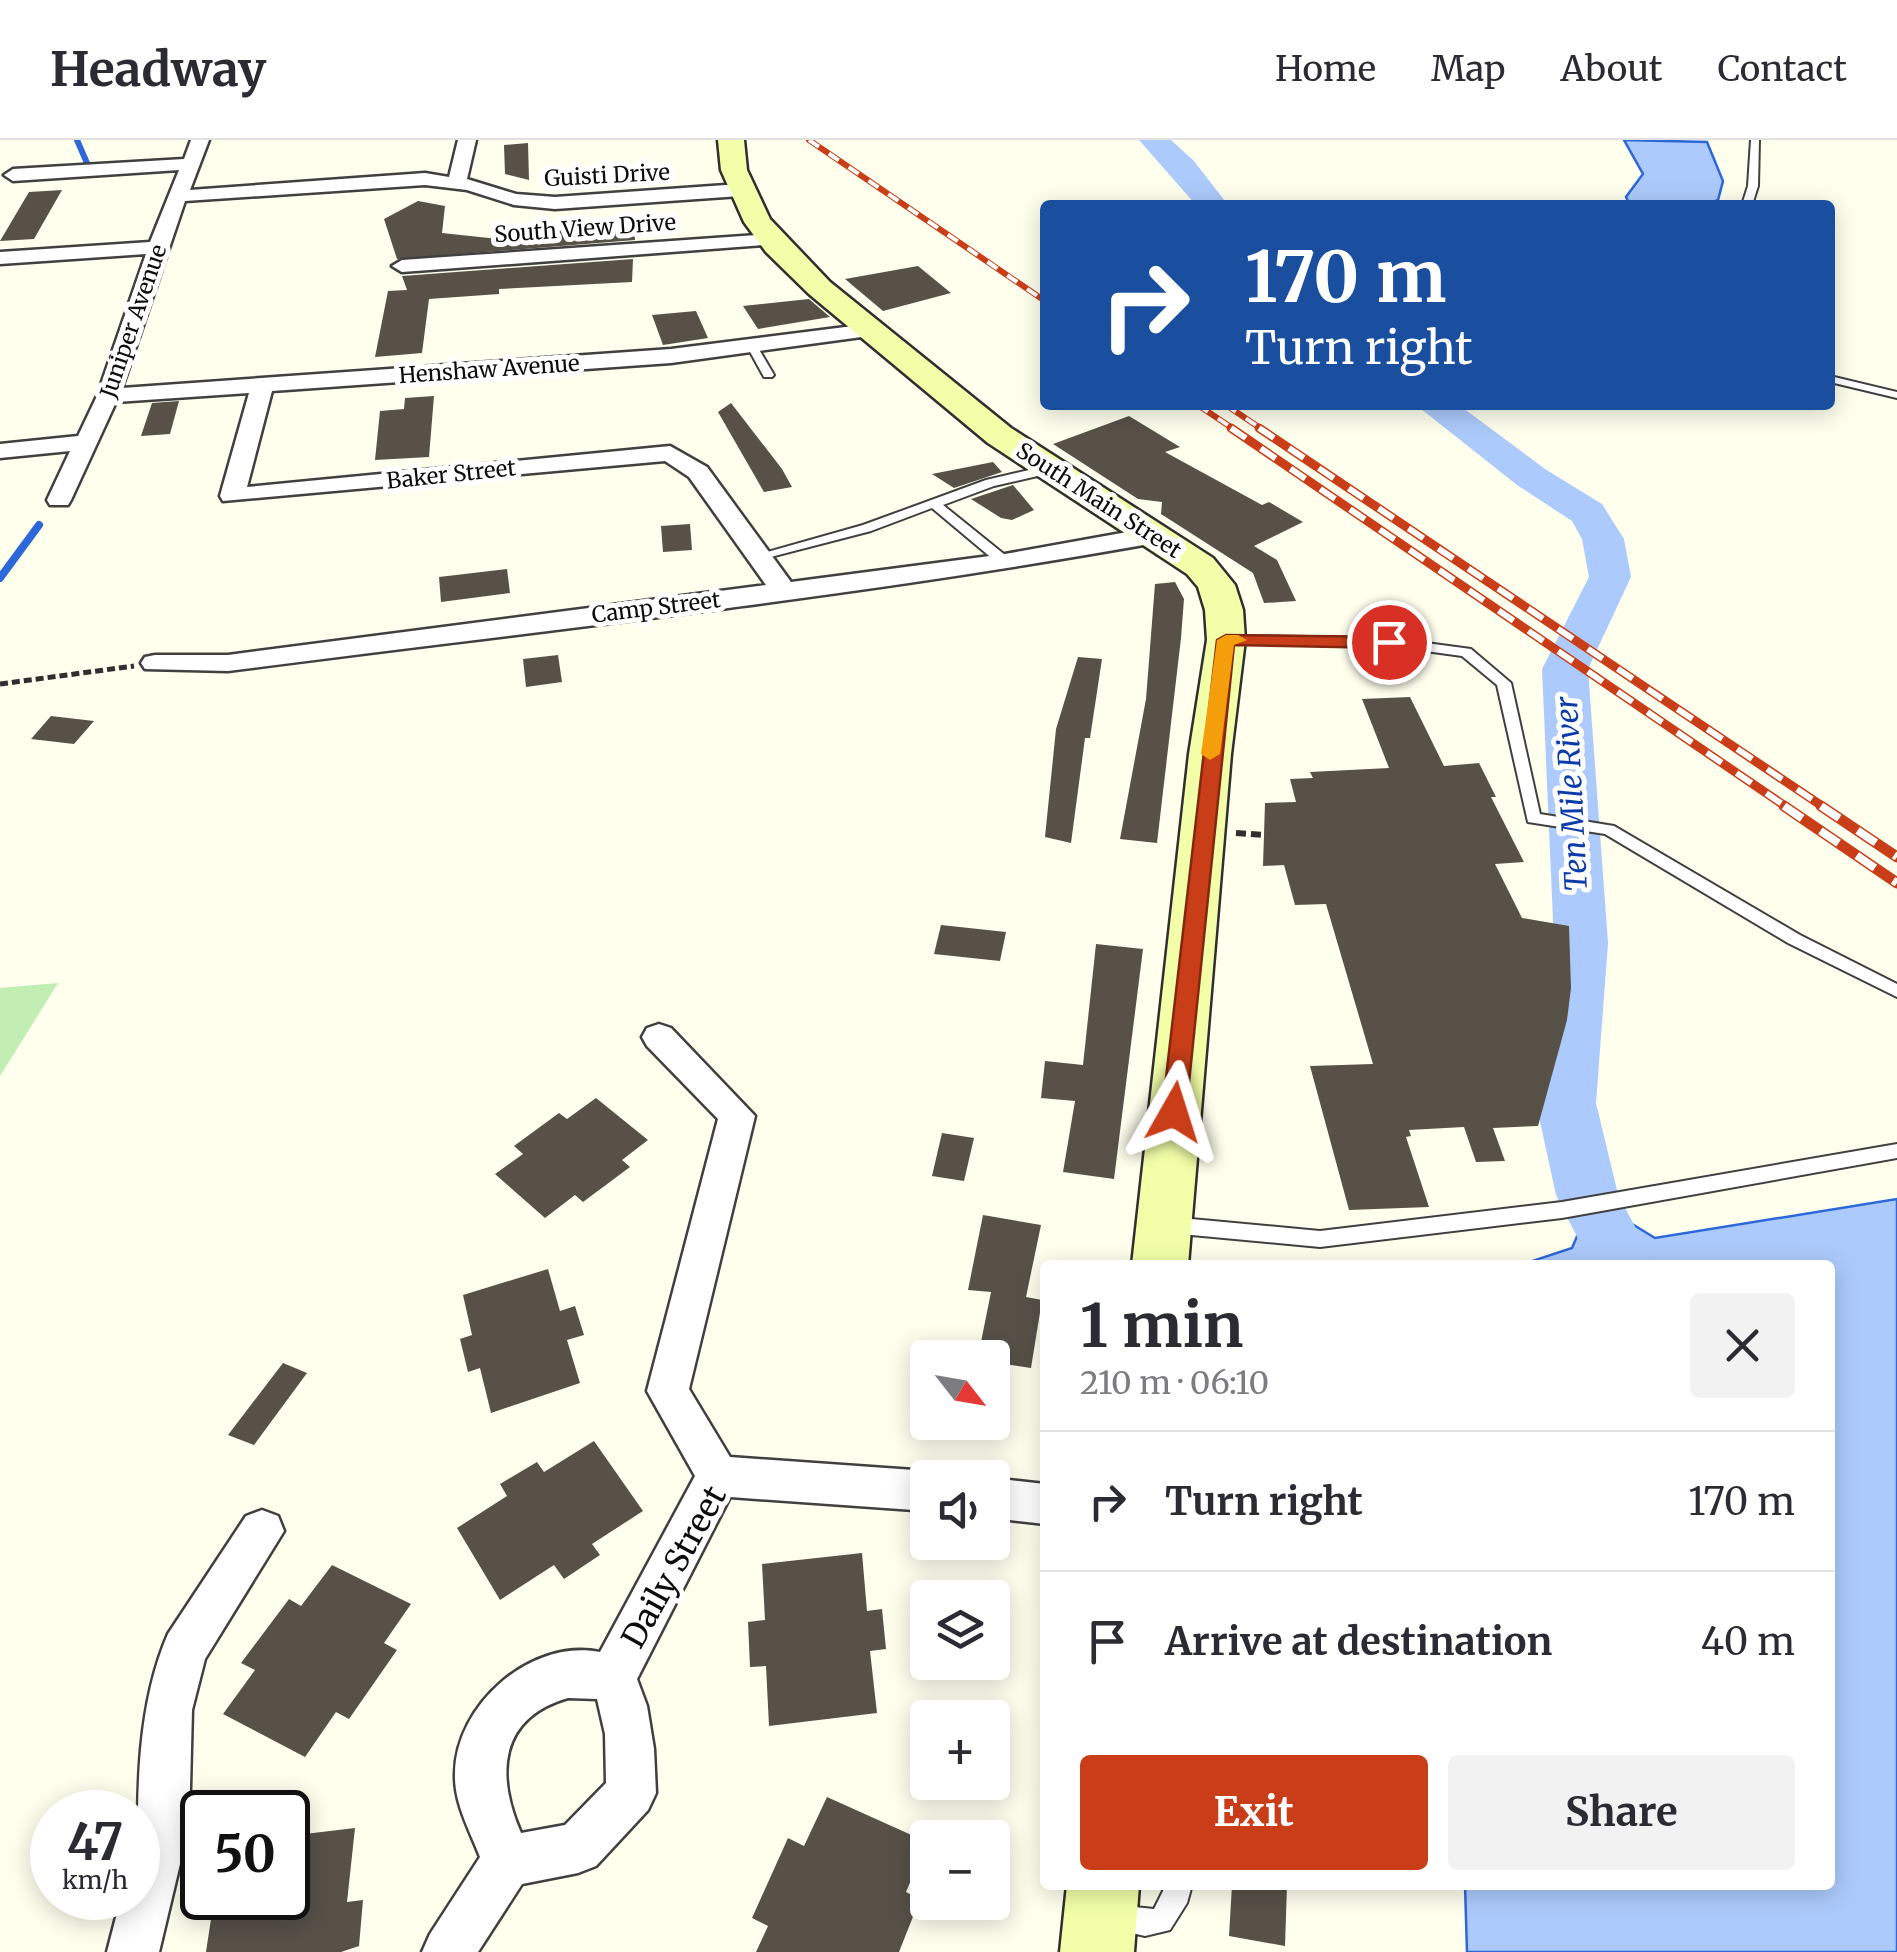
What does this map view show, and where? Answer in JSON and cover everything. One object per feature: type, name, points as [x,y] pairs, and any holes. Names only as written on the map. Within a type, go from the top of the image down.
[{"type":"main road","name":"South Main Street","points":[[731,140],[730,160],[740,190],[786,258],[935,388],[1050,469],[1200,566],[1216,585],[1224,610],[1226,640],[1210,754],[1160,1260]]},
{"type":"street","name":"Juniper Avenue","points":[[59,500],[108,396],[158,246],[200,140]]},
{"type":"street","points":[[456,182],[463,168],[466,140]]},
{"type":"street","points":[[13,175],[190,164]]},
{"type":"street","name":"Guisti Drive","points":[[178,196],[408,180],[456,182],[514,198],[556,203],[740,190]]},
{"type":"street","name":"South View Drive","points":[[402,266],[772,240]]},
{"type":"street","points":[[0,258],[158,246]]},
{"type":"street","name":"Henshaw Avenue","points":[[108,396],[753,348],[869,330]]},
{"type":"street","name":"Baker Street","points":[[262,385],[232,496],[670,453],[698,472],[759,556]]},
{"type":"street","points":[[0,450],[86,442]]},
{"type":"street","name":"Camp Street","points":[[155,663],[228,662],[784,591],[1005,562],[1155,535]]},
{"type":"street","points":[[759,556],[784,591]]},
{"type":"street","points":[[659,1037],[736,1116],[668,1391],[718,1476]]},
{"type":"street","name":"Daily Street","points":[[612,1678],[718,1476],[910,1490]]},
{"type":"street","points":[[1010,1500],[1040,1503]]},
{"type":"street","points":[[133,1952],[164,1826],[168,1710],[184,1650],[262,1530]]},
{"type":"street","name":"Daily Street","points":[[588,1670],[612,1678],[624,1700],[631,1746],[631,1793],[578,1848],[507,1861],[487,1808],[479,1766],[496,1719],[544,1678],[588,1670]]},
{"type":"street","points":[[448,1952],[507,1861]]},
{"type":"lane","points":[[1749,200],[1755,140]]},
{"type":"lane","points":[[753,348],[768,375]]},
{"type":"lane","points":[[1835,380],[1897,395]]},
{"type":"lane","points":[[759,556],[867,528],[990,483],[1050,469]]},
{"type":"lane","points":[[933,503],[1005,562]]},
{"type":"lane","points":[[1226,640],[1389,642],[1466,652],[1504,683],[1533,818],[1608,830],[1794,940],[1897,990]]},
{"type":"lane","points":[[1163,1225],[1320,1239],[1562,1210],[1897,1151]]},
{"type":"lane","points":[[1100,1918],[1145,1924],[1161,1921],[1178,1890]]},
{"type":"path","points":[[0,684],[155,663]]},
{"type":"path","points":[[1236,833],[1264,835]]},
{"type":"green space","points":[[58,983],[0,1076],[0,988]]},
{"type":"water","points":[[1624,140],[1707,142],[1723,181],[1718,200],[1628,200],[1643,174]]},
{"type":"water","points":[[1615,1190],[1624,1219],[1655,1238],[1897,1199],[1897,1952],[1467,1952],[1465,1890],[1835,1890],[1835,1260],[1535,1260],[1572,1248],[1578,1234],[1565,1196]]},
{"type":"building","points":[[528,143],[529,180],[505,174],[504,145]]},
{"type":"building","points":[[62,190],[34,239],[0,241],[29,192]]},
{"type":"building","points":[[418,201],[445,206],[442,233],[518,241],[520,231],[635,229],[635,240],[397,259],[384,219]]},
{"type":"building","points":[[633,259],[632,282],[499,289],[499,294],[429,299],[422,353],[375,357],[388,291],[407,290],[402,276]]},
{"type":"building","points":[[918,266],[951,293],[883,311],[845,279]]},
{"type":"building","points":[[809,299],[830,317],[758,329],[743,306]]},
{"type":"building","points":[[696,311],[708,338],[663,345],[652,315]]},
{"type":"building","points":[[434,396],[429,457],[375,460],[380,411],[404,409],[405,398]]},
{"type":"building","points":[[179,401],[170,434],[141,436],[152,403]]},
{"type":"building","points":[[731,403],[792,487],[764,492],[718,412]]},
{"type":"building","points":[[1129,416],[1180,447],[1165,452],[1262,505],[1269,502],[1303,522],[1254,546],[1277,560],[1296,601],[1264,603],[1253,573],[1161,514],[1162,502],[1138,499],[1053,444]]},
{"type":"building","points":[[993,462],[1002,472],[954,488],[932,474]]},
{"type":"building","points":[[1013,485],[1034,510],[1012,520],[1001,518],[971,499]]},
{"type":"building","points":[[690,524],[692,550],[663,552],[661,526]]},
{"type":"building","points":[[507,569],[510,593],[441,602],[439,577]]},
{"type":"building","points":[[1175,582],[1184,599],[1157,843],[1120,839],[1146,699],[1155,584]]},
{"type":"building","points":[[558,655],[562,682],[526,687],[523,659]]},
{"type":"building","points":[[1078,657],[1102,659],[1090,738],[1085,738],[1071,843],[1045,837],[1056,729]]},
{"type":"building","points":[[1410,697],[1444,766],[1479,763],[1496,797],[1491,797],[1524,862],[1495,864],[1522,918],[1569,926],[1571,988],[1567,1020],[1538,1126],[1493,1128],[1505,1161],[1476,1162],[1464,1127],[1409,1130],[1411,1136],[1406,1137],[1429,1207],[1349,1210],[1310,1066],[1373,1064],[1326,904],[1295,905],[1284,865],[1263,866],[1265,803],[1296,802],[1290,779],[1313,778],[1310,772],[1389,768],[1362,699]]},
{"type":"building","points":[[51,716],[94,721],[74,744],[31,739]]},
{"type":"building","points":[[941,925],[1006,932],[1000,961],[934,954]]},
{"type":"building","points":[[1096,944],[1143,949],[1114,1179],[1063,1172],[1075,1101],[1041,1098],[1045,1061],[1083,1065]]},
{"type":"building","points":[[596,1098],[648,1140],[622,1160],[630,1167],[583,1202],[575,1195],[545,1218],[495,1174],[523,1154],[514,1146],[559,1113],[567,1119]]},
{"type":"building","points":[[942,1133],[974,1138],[964,1181],[932,1176]]},
{"type":"building","points":[[983,1215],[1041,1225],[1026,1297],[1040,1300],[1031,1368],[1010,1365],[1010,1340],[981,1340],[991,1292],[968,1290]]},
{"type":"building","points":[[548,1269],[560,1311],[575,1306],[584,1335],[567,1340],[580,1383],[491,1413],[480,1368],[468,1372],[460,1339],[472,1335],[463,1295]]},
{"type":"building","points":[[283,1363],[307,1373],[254,1445],[228,1435]]},
{"type":"building","points":[[594,1441],[643,1511],[592,1544],[600,1555],[564,1579],[554,1565],[500,1600],[457,1528],[507,1496],[500,1484],[537,1462],[544,1472]]},
{"type":"building","points":[[862,1553],[867,1611],[882,1609],[886,1649],[870,1651],[877,1713],[769,1726],[766,1666],[750,1667],[748,1622],[765,1620],[762,1564]]},
{"type":"building","points":[[332,1565],[411,1604],[384,1643],[397,1650],[349,1719],[336,1712],[305,1757],[223,1714],[255,1670],[241,1663],[289,1599],[301,1606]]},
{"type":"building","points":[[827,1797],[910,1834],[910,1882],[906,1892],[910,1894],[912,1920],[899,1952],[756,1952],[768,1926],[752,1918],[788,1838],[804,1846]]},
{"type":"building","points":[[355,1828],[347,1902],[363,1900],[359,1946],[341,1952],[206,1952],[211,1920],[310,1920],[310,1833]]},
{"type":"building","points":[[1232,1890],[1287,1890],[1285,1946],[1229,1936]]},
{"type":"waterway","points":[[77,140],[87,163]]},
{"type":"waterway","name":"Ten Mile River","points":[[1154,140],[1183,167],[1208,200]]},
{"type":"waterway","name":"Ten Mile River","points":[[1442,410],[1531,477],[1588,513],[1603,539],[1610,577],[1565,669],[1581,943],[1566,1103],[1587,1195],[1620,1260]]},
{"type":"waterway","points":[[0,578],[39,525]]},
{"type":"railway","points":[[809,140],[1040,298]]},
{"type":"railway","points":[[1205,410],[1235,430]]},
{"type":"railway","points":[[1233,410],[1263,430]]},
{"type":"railway","points":[[1231,428],[1788,808]]},
{"type":"railway","points":[[1259,428],[1825,808]]},
{"type":"railway","points":[[1784,806],[1897,883]]},
{"type":"railway","points":[[1821,806],[1897,857]]},
{"type":"slow traffic","points":[[1210,754],[1226,640],[1238,640]]},
{"type":"route","points":[[1174,1112],[1210,754],[1226,640],[1389,642]]}]
